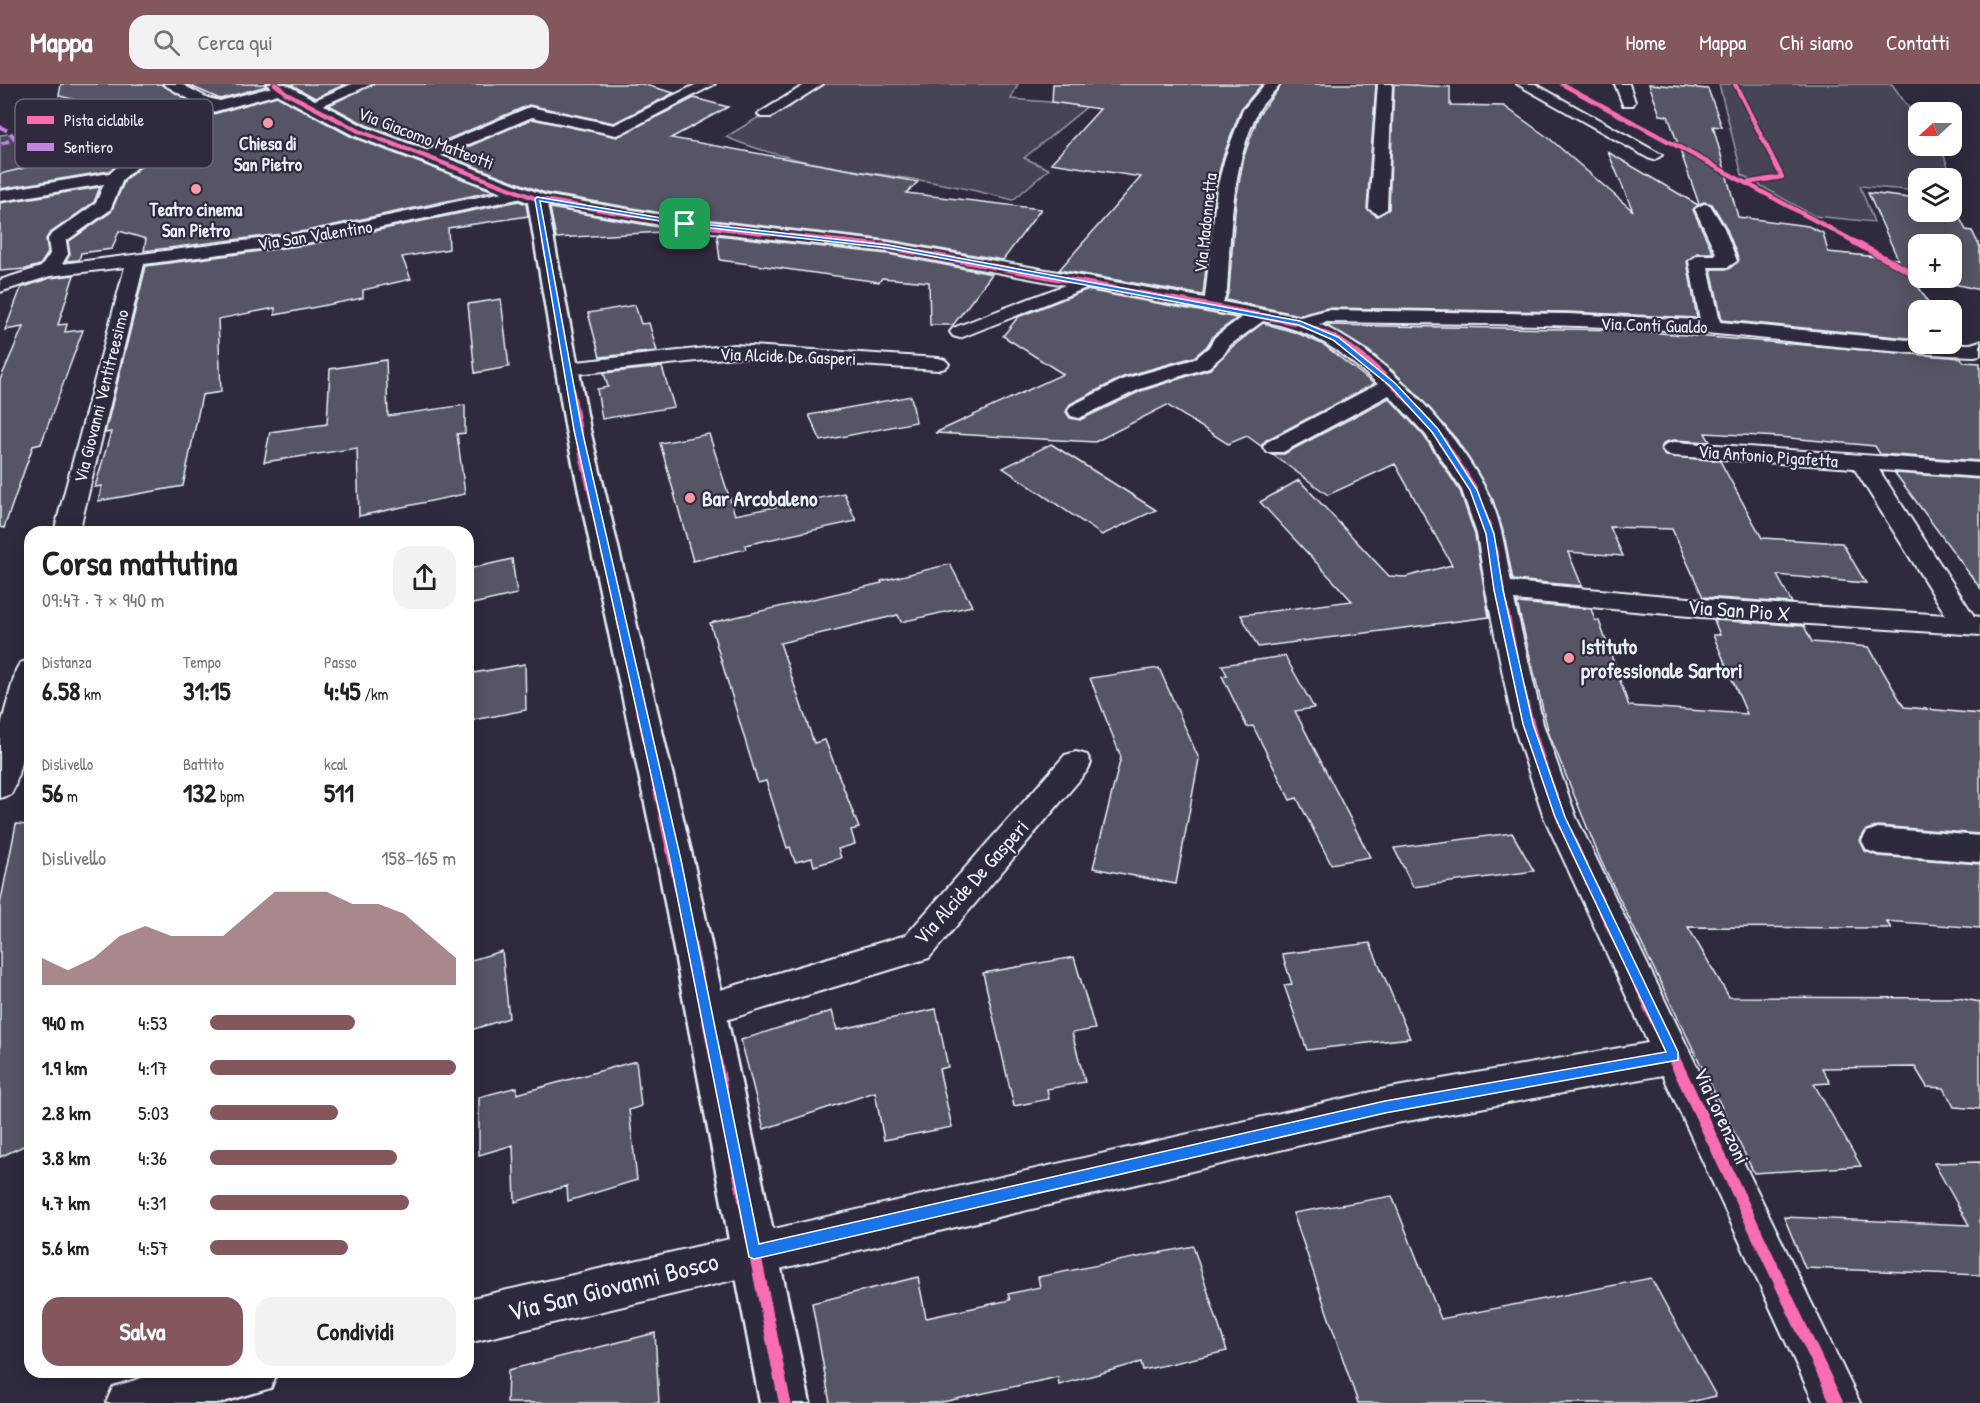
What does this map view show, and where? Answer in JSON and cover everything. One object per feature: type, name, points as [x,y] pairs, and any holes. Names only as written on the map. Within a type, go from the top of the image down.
[{"type":"street","points":[[170,84],[198,99]]},
{"type":"street","points":[[309,106],[365,84]]},
{"type":"street","name":"Via Giacomo Matteotti","points":[[425,157],[530,112],[616,130],[708,84]]},
{"type":"street","points":[[766,114],[816,84]]},
{"type":"street","name":"Via Madonnetta","points":[[1212,306],[1217,290],[1225,188],[1233,158],[1251,110],[1273,84]]},
{"type":"street","points":[[1378,209],[1385,84]]},
{"type":"street","points":[[1524,84],[1654,155]]},
{"type":"street","points":[[1622,84],[1628,102]]},
{"type":"street","points":[[213,107],[278,87]]},
{"type":"street","name":"Via Giacomo Matteotti","points":[[278,87],[309,106],[365,133],[530,196]]},
{"type":"street","points":[[213,104],[218,105]]},
{"type":"street","points":[[48,271],[59,254],[57,239],[104,206],[115,177],[126,168]]},
{"type":"street","points":[[0,196],[115,177]]},
{"type":"street","points":[[530,196],[578,430],[675,860],[786,1403]]},
{"type":"street","name":"Via Lorenzoni","points":[[530,196],[674,222],[888,247],[1259,314],[1300,323],[1336,339],[1392,385],[1435,431],[1473,490],[1490,534],[1498,590],[1528,724],[1560,817],[1837,1403]]},
{"type":"street","name":"Via San Valentino","points":[[0,286],[48,271],[306,238],[530,196]]},
{"type":"street","points":[[1704,209],[1715,228],[1728,261],[1698,261],[1712,327]]},
{"type":"street","name":"Via Giovanni Ventitreesimo","points":[[68,526],[136,260]]},
{"type":"street","points":[[960,332],[1071,289],[1085,281]]},
{"type":"street","points":[[1079,411],[1132,384],[1202,363],[1217,350],[1222,341],[1259,314]]},
{"type":"street","name":"Via Conti Gualdo","points":[[1300,323],[1327,316],[1712,327],[1935,349],[1974,350],[1980,347]]},
{"type":"street","name":"Via Alcide De Gasperi","points":[[567,369],[734,351],[938,364]]},
{"type":"street","points":[[1275,447],[1392,385]]},
{"type":"street","name":"Via Antonio Pigafetta","points":[[1674,449],[1980,470]]},
{"type":"street","name":"Via Antonio Pigafetta","points":[[1862,462],[1973,625]]},
{"type":"street","name":"Via San Pio X","points":[[1498,590],[1700,608],[1973,625]]},
{"type":"street","points":[[0,786],[24,693]]},
{"type":"street","name":"Via Alcide De Gasperi","points":[[706,1010],[917,947],[1076,763]]},
{"type":"street","points":[[1878,841],[1980,849]]},
{"type":"street","name":"Via San Giovanni Bosco","points":[[474,1320],[754,1252],[1385,1107],[1674,1056]]},
{"type":"street","points":[[129,1403],[231,1378]]},
{"type":"shaded area","points":[[813,84],[1018,84],[1011,99],[1089,105],[1024,158],[1049,169],[1013,200],[946,185],[803,161],[751,147],[726,137]]},
{"type":"shaded area","points":[[1719,84],[1892,84],[1908,107],[1908,156],[1944,156],[1949,168],[1908,168],[1908,190],[1860,186],[1874,222],[1814,216],[1742,175]]},
{"type":"shaded area","points":[[0,135],[15,135],[15,168],[35,168],[0,177]]},
{"type":"building","points":[[61,84],[161,84],[186,99],[72,99],[59,96]]},
{"type":"building","points":[[186,84],[265,84],[266,86],[220,99]]},
{"type":"building","points":[[290,84],[346,84],[315,98]]},
{"type":"building","points":[[374,84],[642,84],[674,93],[614,123],[529,105],[427,148],[366,125],[329,105]]},
{"type":"building","points":[[1053,84],[1262,84],[1241,109],[1223,157],[1215,188],[1203,295],[1059,270],[1141,177],[1051,163],[1100,109],[1052,102]]},
{"type":"building","points":[[1282,84],[1376,84],[1367,209],[1377,216],[1389,209],[1394,84],[1450,87],[1450,105],[1504,106],[1550,139],[1633,211],[1608,152],[1698,205],[1693,210],[1713,253],[1697,253],[1687,261],[1697,318],[1568,312],[1327,308],[1300,315],[1226,300],[1229,290],[1236,200],[1244,156],[1259,114]]},
{"type":"building","points":[[1649,84],[1708,89],[1722,127],[1713,126],[1738,217],[1808,226],[1823,233],[1828,252],[1898,259],[1868,193],[1908,198],[1908,222],[1962,222],[1966,230],[1972,231],[1980,247],[1980,290],[1962,286],[1962,234],[1908,234],[1908,288],[1919,288],[1927,300],[1908,300],[1908,338],[1722,320],[1711,269],[1729,269],[1739,260],[1726,227],[1712,204],[1704,202],[1699,204],[1668,116],[1660,115]]},
{"type":"building","points":[[277,96],[352,137],[494,191],[306,231],[144,251],[146,239],[119,231],[112,249],[81,253],[79,260],[66,261],[70,254],[68,242],[111,212],[125,180],[139,168],[213,168],[213,114]]},
{"type":"building","points":[[694,98],[728,107],[671,138],[918,182],[906,193],[1041,209],[1003,260],[888,240],[685,217],[545,193],[447,156],[532,119],[617,137]]},
{"type":"building","points":[[24,168],[113,168],[109,171],[0,189],[0,174]]},
{"type":"building","points":[[100,187],[94,202],[49,234],[46,239],[48,253],[40,265],[26,269],[0,271],[0,203]]},
{"type":"building","points":[[519,201],[526,204],[528,216],[448,228],[449,249],[402,257],[411,279],[363,290],[363,298],[275,315],[275,308],[218,319],[221,392],[202,395],[183,486],[98,501],[102,486],[95,487],[111,432],[105,433],[146,266],[306,245]]},
{"type":"building","points":[[550,208],[681,231],[556,238]]},
{"type":"building","points":[[717,235],[888,254],[992,274],[953,325],[930,325],[929,282],[882,278],[879,282],[720,260]]},
{"type":"building","points":[[74,275],[58,325],[67,324],[65,332],[83,330],[41,444],[33,446],[4,528],[0,527],[0,380],[23,327],[5,330],[21,288],[50,278]]},
{"type":"building","points":[[1086,290],[1237,318],[1214,335],[1207,346],[1194,357],[1123,377],[1070,404],[1066,412],[1070,418],[1080,420],[1141,391],[1210,369],[1232,347],[1263,323],[1297,333],[1324,345],[1374,384],[1266,440],[1261,446],[1247,436],[1228,444],[1167,405],[1095,442],[935,433],[1063,374],[1003,336],[1018,317]]},
{"type":"building","points":[[501,299],[509,367],[475,373],[468,304]]},
{"type":"building","points":[[635,305],[641,324],[649,323],[657,351],[600,357],[588,313]]},
{"type":"building","points":[[1325,325],[1624,330],[1961,358],[1964,362],[1980,363],[1980,461],[1880,454],[1875,446],[1779,437],[1705,433],[1710,442],[1674,440],[1665,442],[1660,449],[1665,456],[1720,461],[1762,538],[1842,543],[1866,583],[1777,575],[1792,603],[1703,597],[1672,529],[1610,527],[1623,556],[1568,552],[1582,586],[1513,580],[1504,534],[1493,500],[1457,440],[1416,393],[1369,351]]},
{"type":"building","points":[[386,360],[388,416],[465,405],[465,433],[457,434],[465,494],[359,516],[357,448],[264,462],[270,432],[327,424],[330,369]]},
{"type":"building","points":[[662,367],[674,407],[602,419],[597,389],[608,387],[604,373]]},
{"type":"building","points":[[911,396],[916,422],[821,441],[809,415]]},
{"type":"building","points":[[1389,398],[1424,436],[1460,491],[1475,535],[1489,617],[1258,647],[1241,615],[1352,601],[1260,502],[1299,480],[1389,576],[1405,577],[1452,565],[1395,464],[1328,495],[1272,454],[1284,454]]},
{"type":"building","points":[[709,434],[735,515],[844,493],[856,521],[745,545],[746,549],[693,561],[660,443]]},
{"type":"building","points":[[1051,444],[1156,510],[1102,535],[1003,468]]},
{"type":"building","points":[[1895,473],[1980,479],[1980,588]]},
{"type":"building","points":[[512,559],[517,594],[474,604],[474,568]]},
{"type":"building","points":[[950,564],[972,606],[901,622],[898,615],[780,643],[814,743],[825,740],[859,828],[851,830],[855,844],[838,849],[841,858],[814,866],[812,858],[795,862],[790,847],[787,848],[766,781],[758,783],[710,623],[882,583],[881,581]]},
{"type":"building","points":[[1517,603],[1591,609],[1595,620],[1599,621],[1629,706],[1747,714],[1713,635],[1720,635],[1714,620],[1804,626],[1812,642],[1869,647],[1904,707],[1980,714],[1980,834],[1878,826],[1866,830],[1860,840],[1865,851],[1878,856],[1980,864],[1980,928],[1886,921],[1891,928],[1688,927],[1729,997],[1958,998],[1980,1002],[1980,1109],[1954,1107],[1944,1088],[1927,1087],[1915,1067],[1822,1068],[1830,1083],[1814,1084],[1861,1166],[1754,1173],[1601,861],[1549,734]]},
{"type":"building","points":[[1285,656],[1314,708],[1295,711],[1370,857],[1331,864],[1297,798],[1290,800],[1253,726],[1247,727],[1222,676],[1227,675],[1222,665]]},
{"type":"building","points":[[525,664],[526,710],[474,720],[474,673]]},
{"type":"building","points":[[1159,668],[1199,759],[1176,884],[1093,868],[1121,757],[1090,678]]},
{"type":"building","points":[[16,824],[24,825],[24,1146],[0,1157],[0,905]]},
{"type":"building","points":[[1512,833],[1534,871],[1413,887],[1394,848]]},
{"type":"building","points":[[1370,943],[1410,1038],[1307,1050],[1284,985],[1292,984],[1282,954]]},
{"type":"building","points":[[502,951],[509,1018],[474,1029],[474,959]]},
{"type":"building","points":[[1074,957],[1095,1029],[1072,1033],[1085,1082],[1047,1089],[1049,1099],[1014,1106],[983,973]]},
{"type":"building","points":[[936,1009],[948,1067],[939,1069],[952,1127],[884,1140],[875,1092],[764,1129],[741,1040],[832,1011],[837,1030]]},
{"type":"building","points":[[636,1061],[641,1106],[629,1110],[637,1180],[568,1201],[567,1186],[515,1202],[513,1145],[479,1155],[479,1097],[517,1087],[517,1094]]},
{"type":"building","points":[[1980,1162],[1980,1275],[1805,1268],[1784,1217],[1969,1225],[1934,1163]]},
{"type":"building","points":[[1392,1196],[1441,1319],[1651,1278],[1716,1396],[1686,1403],[1358,1403],[1293,1213]]},
{"type":"building","points":[[1193,1246],[1227,1351],[1143,1370],[1141,1362],[1059,1385],[1058,1377],[938,1403],[830,1403],[812,1303],[918,1277],[926,1318],[1010,1300],[1008,1294],[1040,1287],[1038,1277]]},
{"type":"building","points":[[655,1333],[659,1403],[507,1403],[508,1370]]},
{"type":"marked path","points":[[0,127],[10,132],[14,138],[0,145]]},
{"type":"cycle path","points":[[275,84],[286,93],[359,131],[537,199],[685,224],[888,247],[1259,314],[1300,323],[1336,339],[1354,352],[1392,385],[1435,431],[1474,490],[1490,534],[1499,590],[1528,724],[1560,817],[1837,1403]]},
{"type":"cycle path","points":[[1562,84],[1908,271]]},
{"type":"cycle path","points":[[1735,84],[1782,177],[1745,183]]},
{"type":"cycle path","points":[[537,199],[578,430],[675,860],[785,1403]]},
{"type":"place","name":"Chiesa di San Pietro","points":[[268,123]]},
{"type":"place","name":"Teatro cinema San Pietro","points":[[196,189]]},
{"type":"place","name":"Bar Arcobaleno","points":[[690,498]]},
{"type":"place","name":"Istituto professionale Sartori","points":[[1569,658]]},
{"type":"route","points":[[537,199],[596,211],[685,224],[888,247],[999,265],[1259,314],[1300,323],[1336,339],[1354,352],[1392,385],[1435,431],[1473,490],[1490,534],[1498,590],[1528,724],[1560,817],[1674,1056],[1385,1107],[754,1252],[675,860],[578,430],[537,199]]}]
